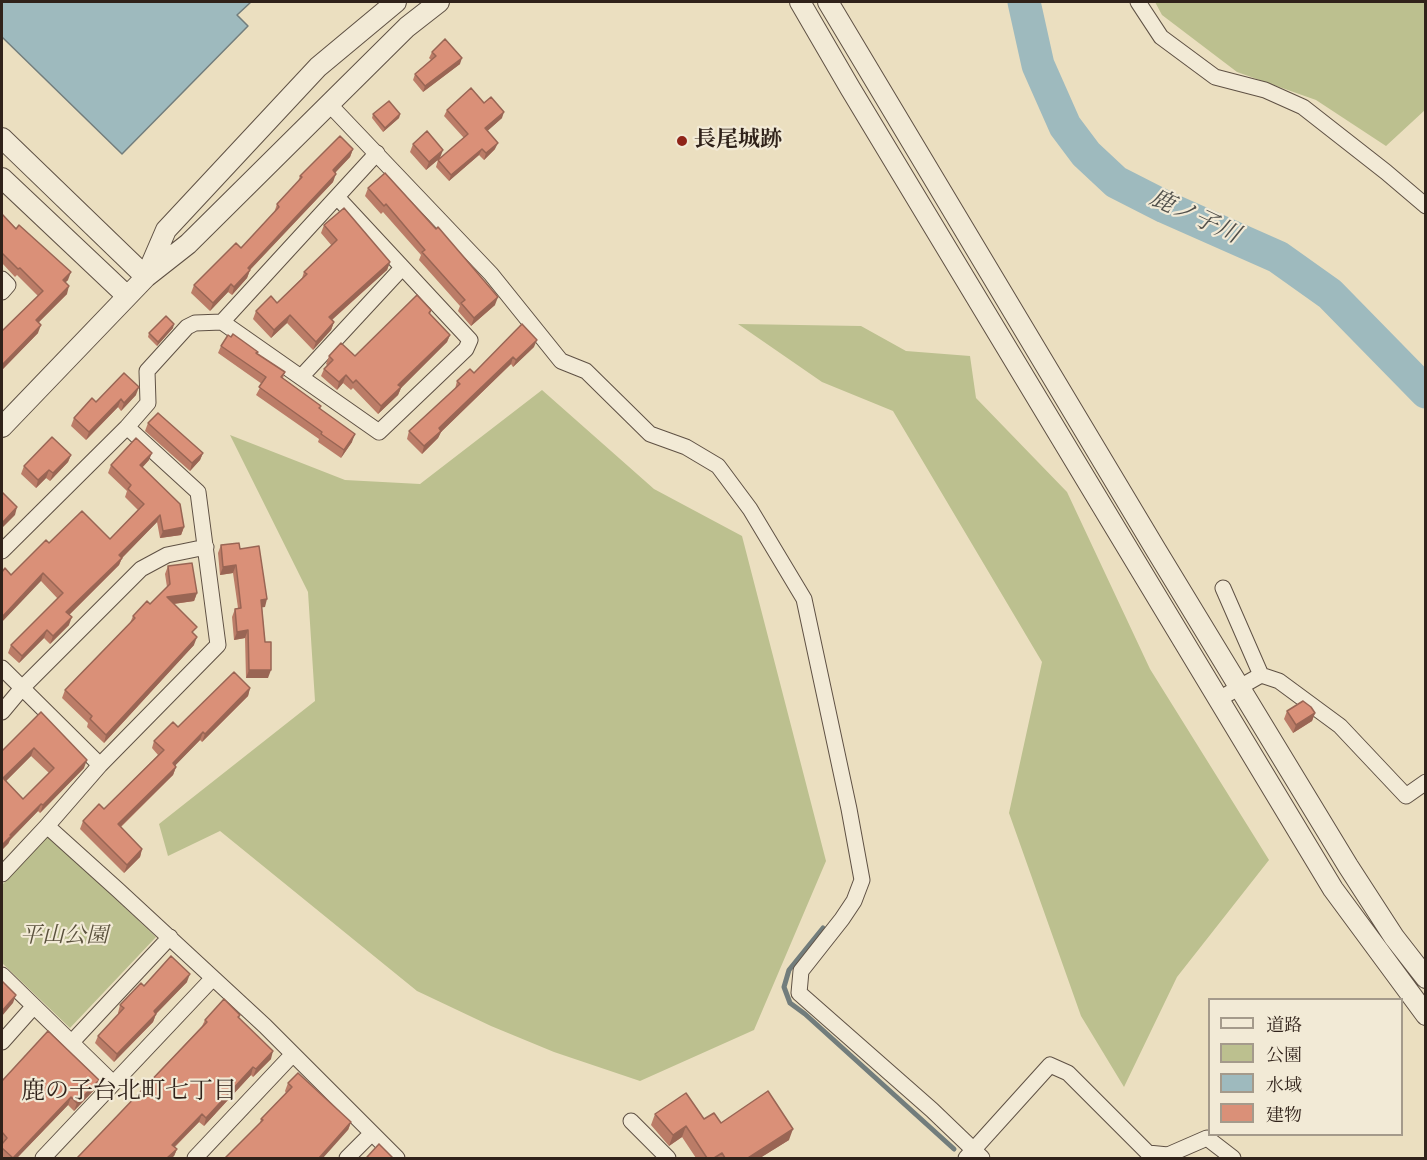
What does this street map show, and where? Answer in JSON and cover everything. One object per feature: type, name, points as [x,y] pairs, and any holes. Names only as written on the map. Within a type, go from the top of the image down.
[{"type":"street","points":[[146,277],[166,230],[318,67],[396,2]]},
{"type":"street","points":[[2,427],[146,277],[188,244],[407,27],[439,2]]},
{"type":"street","points":[[800,2],[1333,889],[1425,1015]]},
{"type":"street","points":[[828,2],[1348,866],[1394,937],[1425,978]]},
{"type":"street","points":[[1138,2],[1161,37],[1215,77],[1265,90],[1303,107],[1386,172],[1425,206]]},
{"type":"street","points":[[328,104],[491,274],[561,361],[586,371],[650,434],[686,447],[718,466],[750,509],[804,599],[849,808],[862,880],[854,901],[842,919],[801,971],[799,993],[932,1110],[974,1156],[1050,1065],[1068,1073],[1148,1153],[1168,1155],[1207,1138],[1233,1158]]},
{"type":"street","points":[[2,138],[146,277]]},
{"type":"street","points":[[222,322],[377,153]]},
{"type":"street","points":[[2,178],[127,296]]},
{"type":"street","points":[[2,551],[127,427],[148,403],[147,371],[187,327],[195,323],[222,322],[379,432],[466,349],[470,340],[337,197]]},
{"type":"street","points":[[301,377],[402,268]]},
{"type":"street","points":[[2,279],[8,285],[2,292]]},
{"type":"street","points":[[2,874],[100,765],[218,645],[198,492],[127,427]]},
{"type":"street","points":[[2,712],[22,688],[141,569],[167,555],[206,547]]},
{"type":"street","points":[[1223,588],[1261,675]]},
{"type":"street","points":[[2,668],[100,765]]},
{"type":"street","points":[[1219,699],[1261,675],[1279,681],[1340,726],[1406,796],[1425,782]]},
{"type":"street","points":[[47,826],[170,937],[397,1158]]},
{"type":"street","points":[[71,1043],[170,937]]},
{"type":"street","points":[[2,975],[113,1083]]},
{"type":"street","points":[[43,1158],[213,978]]},
{"type":"street","points":[[2,1042],[34,1006]]},
{"type":"street","points":[[195,1158],[292,1054]]},
{"type":"street","points":[[631,1121],[669,1158]]},
{"type":"street","points":[[347,1158],[372,1133]]},
{"type":"green space","points":[[1155,2],[1425,2],[1425,110],[1386,146],[1316,100],[1237,72],[1162,15]]},
{"type":"green space","points":[[738,324],[861,326],[906,351],[970,356],[976,398],[1067,492],[1150,669],[1269,860],[1177,977],[1124,1087],[1081,1016],[1009,813],[1042,662],[893,411],[822,382]]},
{"type":"green space","points":[[542,390],[654,489],[742,536],[826,861],[754,1030],[640,1081],[554,1052],[491,1026],[417,991],[220,831],[168,856],[159,824],[315,701],[308,592],[230,435],[345,480],[420,484]]},
{"type":"green space","name":"平山公園","points":[[48,835],[156,937],[70,1028],[2,963],[2,885]]},
{"type":"water","points":[[2,2],[251,2],[237,15],[248,26],[122,154],[2,37]]},
{"type":"building","points":[[445,39],[462,58],[425,86],[415,74],[436,56],[432,52]]},
{"type":"building","points":[[471,88],[484,103],[491,97],[504,112],[485,128],[498,143],[486,153],[482,149],[451,175],[438,160],[468,134],[447,110]]},
{"type":"building","points":[[389,101],[400,114],[385,128],[373,114]]},
{"type":"building","points":[[427,131],[443,150],[429,162],[413,144]]},
{"type":"building","points":[[340,136],[353,149],[333,170],[336,174],[248,268],[250,270],[234,287],[231,284],[213,303],[194,285],[236,243],[241,248],[279,207],[277,204],[302,177],[300,176]]},
{"type":"building","points":[[385,173],[436,229],[438,227],[498,297],[474,318],[461,303],[465,300],[422,252],[425,250],[386,204],[384,206],[368,188]]},
{"type":"building","points":[[344,208],[390,262],[329,317],[334,322],[316,342],[290,315],[274,330],[256,311],[271,296],[277,303],[307,274],[304,272],[337,240],[324,225]]},
{"type":"building","points":[[2,214],[16,229],[19,225],[71,272],[63,280],[69,286],[36,320],[41,325],[2,365],[2,331],[43,291],[2,253]]},
{"type":"building","points":[[417,295],[431,310],[429,313],[450,335],[398,385],[401,387],[381,406],[356,380],[353,383],[346,375],[339,382],[324,369],[333,360],[329,356],[341,343],[355,356]]},
{"type":"building","points":[[166,316],[174,324],[158,342],[149,333]]},
{"type":"building","points":[[522,324],[537,340],[516,360],[513,357],[439,428],[441,431],[424,446],[409,431],[460,384],[457,381],[470,369],[474,373]]},
{"type":"building","points":[[233,334],[285,372],[281,377],[355,434],[344,450],[259,387],[266,377],[221,346],[228,335],[231,337]]},
{"type":"building","points":[[124,373],[139,387],[124,403],[121,399],[89,432],[74,418],[92,398],[96,402]]},
{"type":"building","points":[[158,413],[203,453],[192,463],[148,423]]},
{"type":"building","points":[[52,437],[71,455],[53,473],[49,470],[38,480],[24,466]]},
{"type":"building","points":[[136,438],[152,453],[140,465],[180,504],[184,527],[163,531],[160,515],[119,555],[122,558],[66,612],[72,617],[53,636],[47,630],[22,656],[11,645],[63,593],[43,573],[2,617],[2,572],[5,568],[11,575],[46,540],[49,543],[82,511],[110,539],[144,504],[128,489],[131,485],[111,465]]},
{"type":"building","points":[[2,492],[17,507],[2,523]]},
{"type":"building","points":[[239,543],[240,549],[259,546],[267,599],[261,600],[265,642],[271,642],[271,670],[249,670],[248,630],[237,632],[235,609],[241,608],[236,565],[223,567],[221,545]]},
{"type":"building","points":[[192,563],[197,593],[167,597],[197,627],[192,632],[197,637],[106,735],[90,719],[92,716],[65,690],[135,618],[133,616],[147,601],[150,604],[170,584],[168,566]]},
{"type":"building","points":[[234,672],[250,688],[205,734],[203,732],[173,763],[176,767],[118,824],[142,849],[127,865],[83,821],[99,804],[104,809],[164,750],[154,741],[173,722],[178,727]]},
{"type":"building","points":[[1303,701],[1315,713],[1296,725],[1287,711]]},
{"type":"building","points":[[41,712],[87,760],[2,845],[2,751]],"holes":[[[34,748],[54,768],[23,799],[3,778]]]},
{"type":"building","points":[[171,956],[190,974],[154,1011],[156,1014],[117,1054],[98,1036],[124,1008],[120,1005],[141,983],[144,986]]},
{"type":"building","points":[[2,981],[16,995],[2,1011]]},
{"type":"building","points":[[224,999],[240,1015],[238,1017],[273,1051],[256,1069],[253,1067],[206,1118],[202,1114],[172,1145],[177,1149],[167,1158],[77,1158],[207,1022],[205,1020]]},
{"type":"building","points":[[48,1031],[99,1080],[77,1103],[71,1097],[13,1158],[2,1148],[7,1138],[2,1132],[2,1081]]},
{"type":"building","points":[[298,1073],[351,1122],[319,1158],[225,1158],[292,1087],[288,1083]]},
{"type":"building","points":[[768,1091],[793,1129],[748,1158],[725,1158],[722,1153],[714,1158],[707,1158],[686,1126],[673,1135],[655,1114],[686,1093],[704,1119],[714,1113],[721,1123]]},
{"type":"building","points":[[379,1144],[393,1158],[367,1157]]},
{"type":"waterway","name":"鹿ノ子川","points":[[1024,2],[1038,65],[1065,126],[1086,154],[1116,182],[1165,207],[1278,257],[1330,294],[1426,392]]},
{"type":"waterway","points":[[823,928],[789,970],[784,987],[790,1003],[954,1149]]},
{"type":"place","name":"長尾城跡","points":[[682,141]]},
{"type":"district","name":"鹿の子台北町七丁目","points":[[129,1093]]}]
